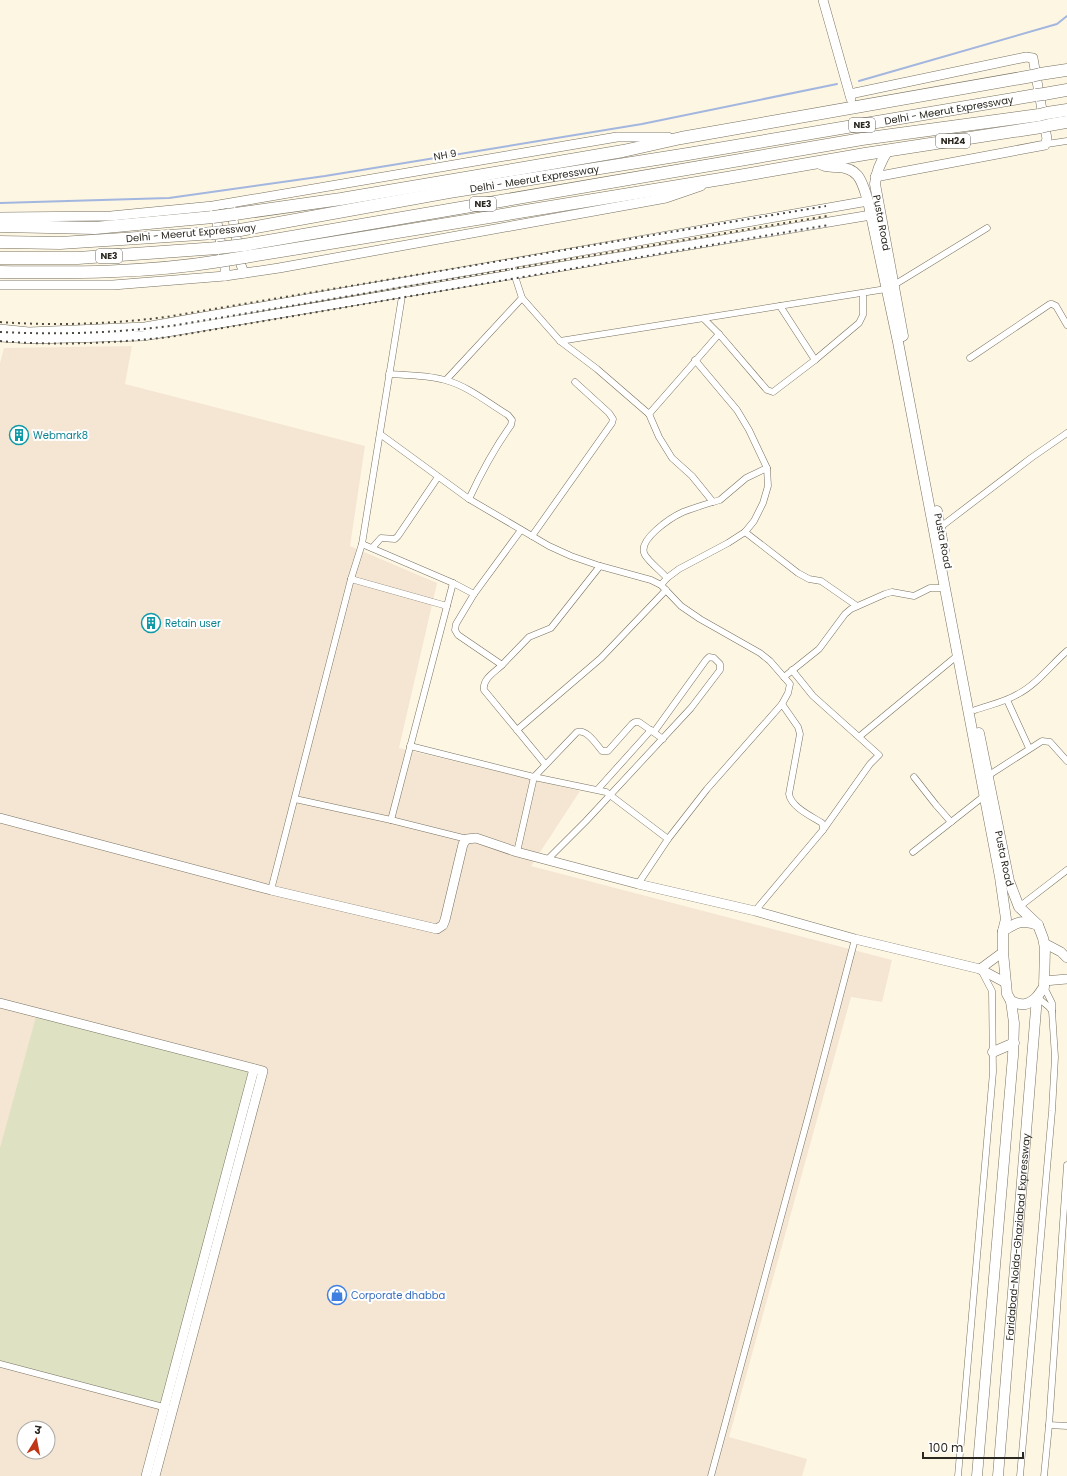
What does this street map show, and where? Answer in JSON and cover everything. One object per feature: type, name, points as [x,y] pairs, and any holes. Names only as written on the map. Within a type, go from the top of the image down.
[{"type":"highway","points":[[0,226],[95,228],[213,211],[235,214],[341,199],[623,151],[681,138],[1067,70]]},
{"type":"highway","name":"Delhi - Meerut Expressway","points":[[0,242],[60,243],[240,230],[449,192],[688,154],[1067,90]]},
{"type":"highway","name":"Delhi - Meerut Expressway","points":[[0,258],[78,258],[218,248],[862,139],[1044,120],[1067,110]]},
{"type":"highway","name":"NH24","points":[[817,162],[1044,120],[1067,122]]},
{"type":"highway","points":[[0,272],[111,271],[192,265],[817,162]]},
{"type":"main road","name":"Pusta Road","points":[[888,150],[880,163],[875,177],[876,194],[898,342],[975,710],[985,779],[984,796],[1002,893]]},
{"type":"main road","name":"Pusta Road","points":[[817,162],[824,167],[844,167],[854,172],[862,183],[890,287]]},
{"type":"main road","name":"Pusta Road","points":[[937,529],[945,588],[958,655],[1005,865],[1020,907],[1038,925]]},
{"type":"main road","name":"Faridabad-Noida-Ghaziabad Expressway","points":[[978,1476],[1014,1043],[1014,1023],[1011,1001],[1007,994],[1003,952],[1003,931],[1006,919],[1002,893]]},
{"type":"main road","points":[[1003,931],[1013,924],[1027,921],[1038,925],[1044,943],[1044,984],[1037,997],[1032,1002],[1021,1005],[1011,1001]]},
{"type":"main road","name":"Faridabad-Noida-Ghaziabad Expressway","points":[[998,1476],[1037,997]]},
{"type":"main road","points":[[993,1052],[1014,1043]]},
{"type":"street","points":[[823,0],[854,108]]},
{"type":"street","points":[[850,94],[1031,57],[1033,59],[1048,139],[1047,144]]},
{"type":"street","name":"NH 9","points":[[0,217],[110,216],[213,211],[230,203],[617,137],[681,138]]},
{"type":"street","points":[[875,177],[1026,150],[1047,144],[1067,141]]},
{"type":"street","points":[[0,285],[113,284],[225,276],[278,268],[666,198],[727,178]]},
{"type":"street","points":[[0,334],[145,327],[868,201]]},
{"type":"street","points":[[230,203],[241,265],[244,273]]},
{"type":"street","points":[[213,211],[216,213],[225,267],[225,276]]},
{"type":"street","points":[[0,334],[32,339],[143,336],[871,215]]},
{"type":"street","points":[[560,341],[863,293],[890,287],[987,228]]},
{"type":"street","points":[[511,264],[522,298],[560,341],[597,369],[649,414],[659,437],[672,458],[692,476],[713,502]]},
{"type":"street","points":[[271,890],[351,579],[362,544],[404,282]]},
{"type":"street","points":[[704,319],[770,392],[776,391],[859,323],[863,315],[863,293]]},
{"type":"street","points":[[446,380],[522,298]]},
{"type":"street","points":[[970,358],[1050,304],[1056,306],[1067,325]]},
{"type":"street","points":[[780,306],[815,360]]},
{"type":"street","points":[[649,414],[719,334]]},
{"type":"street","points":[[517,730],[601,658],[663,588],[667,578],[679,569],[728,543],[745,532],[754,521],[763,503],[768,486],[767,468],[749,430],[737,410],[695,360]]},
{"type":"street","points":[[390,374],[427,376],[446,380],[467,389],[508,415],[512,420],[511,425],[489,458],[469,499]]},
{"type":"street","points":[[532,536],[612,423],[613,419],[609,413],[575,382]]},
{"type":"street","points":[[937,529],[1031,458],[1067,433]]},
{"type":"street","points":[[380,434],[469,499],[532,536],[571,556],[600,566],[651,580],[663,588],[681,606],[700,619],[760,653],[770,661],[790,684],[790,688],[782,704],[707,788],[668,839],[638,884]]},
{"type":"street","points":[[667,578],[645,555],[643,548],[646,541],[662,525],[682,513],[720,500],[746,478],[767,468]]},
{"type":"street","points":[[372,548],[381,538],[394,539],[398,536],[438,477]]},
{"type":"street","points":[[502,665],[458,635],[454,630],[474,594],[521,530]]},
{"type":"street","points":[[745,532],[798,572],[809,579],[821,581],[856,606]]},
{"type":"street","points":[[362,544],[453,583],[474,594]]},
{"type":"street","points":[[545,764],[484,690],[483,685],[485,680],[529,637],[551,628],[600,566]]},
{"type":"street","points":[[351,579],[447,606]]},
{"type":"street","points":[[391,820],[453,583]]},
{"type":"street","points":[[784,677],[819,648],[845,614],[856,606],[892,592],[914,596],[919,595],[930,588],[945,588]]},
{"type":"street","points":[[975,710],[1007,700],[1019,694],[1030,686],[1067,651]]},
{"type":"street","points":[[860,736],[958,655]]},
{"type":"street","points":[[548,860],[692,708],[720,670],[720,664],[714,658],[709,657],[706,660],[652,731],[598,789]]},
{"type":"street","points":[[755,910],[823,830],[870,764],[879,755],[860,736],[813,696],[792,670]]},
{"type":"street","points":[[1007,700],[1029,748]]},
{"type":"street","points":[[782,704],[798,727],[800,734],[789,798],[797,807],[822,823],[823,830]]},
{"type":"street","points":[[517,852],[534,777],[577,732],[585,732],[602,751],[605,752],[608,751],[635,722],[639,722],[663,739]]},
{"type":"street","points":[[985,779],[1029,748],[1042,741],[1050,742],[1067,761]]},
{"type":"street","points":[[410,746],[534,777],[598,789],[611,795],[668,839]]},
{"type":"street","points":[[914,777],[936,805],[952,822]]},
{"type":"street","points":[[913,852],[984,796]]},
{"type":"street","points":[[295,799],[391,820],[467,839],[476,838],[517,852],[638,884],[755,910],[855,939],[987,971],[1006,983]]},
{"type":"street","points":[[0,818],[271,890],[437,929],[443,925],[461,850],[467,839]]},
{"type":"street","points":[[1020,907],[1067,870]]},
{"type":"street","points":[[711,1476],[855,939]]},
{"type":"street","points":[[1044,943],[1061,952],[1067,958]]},
{"type":"street","points":[[980,969],[1003,952]]},
{"type":"street","points":[[958,1476],[993,1072],[992,991],[980,969]]},
{"type":"street","points":[[1020,1476],[1052,1111],[1055,1058],[1052,1003],[1044,984],[1067,979]]},
{"type":"street","points":[[1037,997],[1052,1011]]},
{"type":"street","points":[[0,1003],[263,1071],[168,1408],[146,1476]]},
{"type":"street","points":[[155,1476],[168,1408],[254,1069]]},
{"type":"street","points":[[1044,1476],[1064,1259],[1067,1165]]},
{"type":"street","points":[[0,1364],[168,1408]]},
{"type":"street","points":[[1049,1425],[1067,1426]]},
{"type":"shaded area","points":[[132,346],[125,384],[365,446],[350,546],[437,583],[399,748],[580,791],[531,866],[892,960],[882,1002],[851,997],[729,1437],[807,1459],[802,1476],[0,1476],[0,363],[4,348]]},
{"type":"green space","points":[[37,1013],[263,1071],[164,1407],[0,1364],[0,1148]]},
{"type":"waterway","points":[[859,81],[1057,24],[1067,16]]},
{"type":"waterway","points":[[0,203],[169,198],[325,176],[642,124],[837,84]]},
{"type":"railway","points":[[0,322],[83,324],[166,317],[826,206]]},
{"type":"railway","points":[[0,332],[89,333],[177,325],[827,216]]},
{"type":"railway","points":[[0,341],[21,343],[85,343],[170,337],[829,225]]},
{"type":"place","name":"Webmark8","points":[[19,435]]},
{"type":"place","name":"Retain user","points":[[151,623]]},
{"type":"place","name":"Corporate dhabba","points":[[337,1295]]}]
